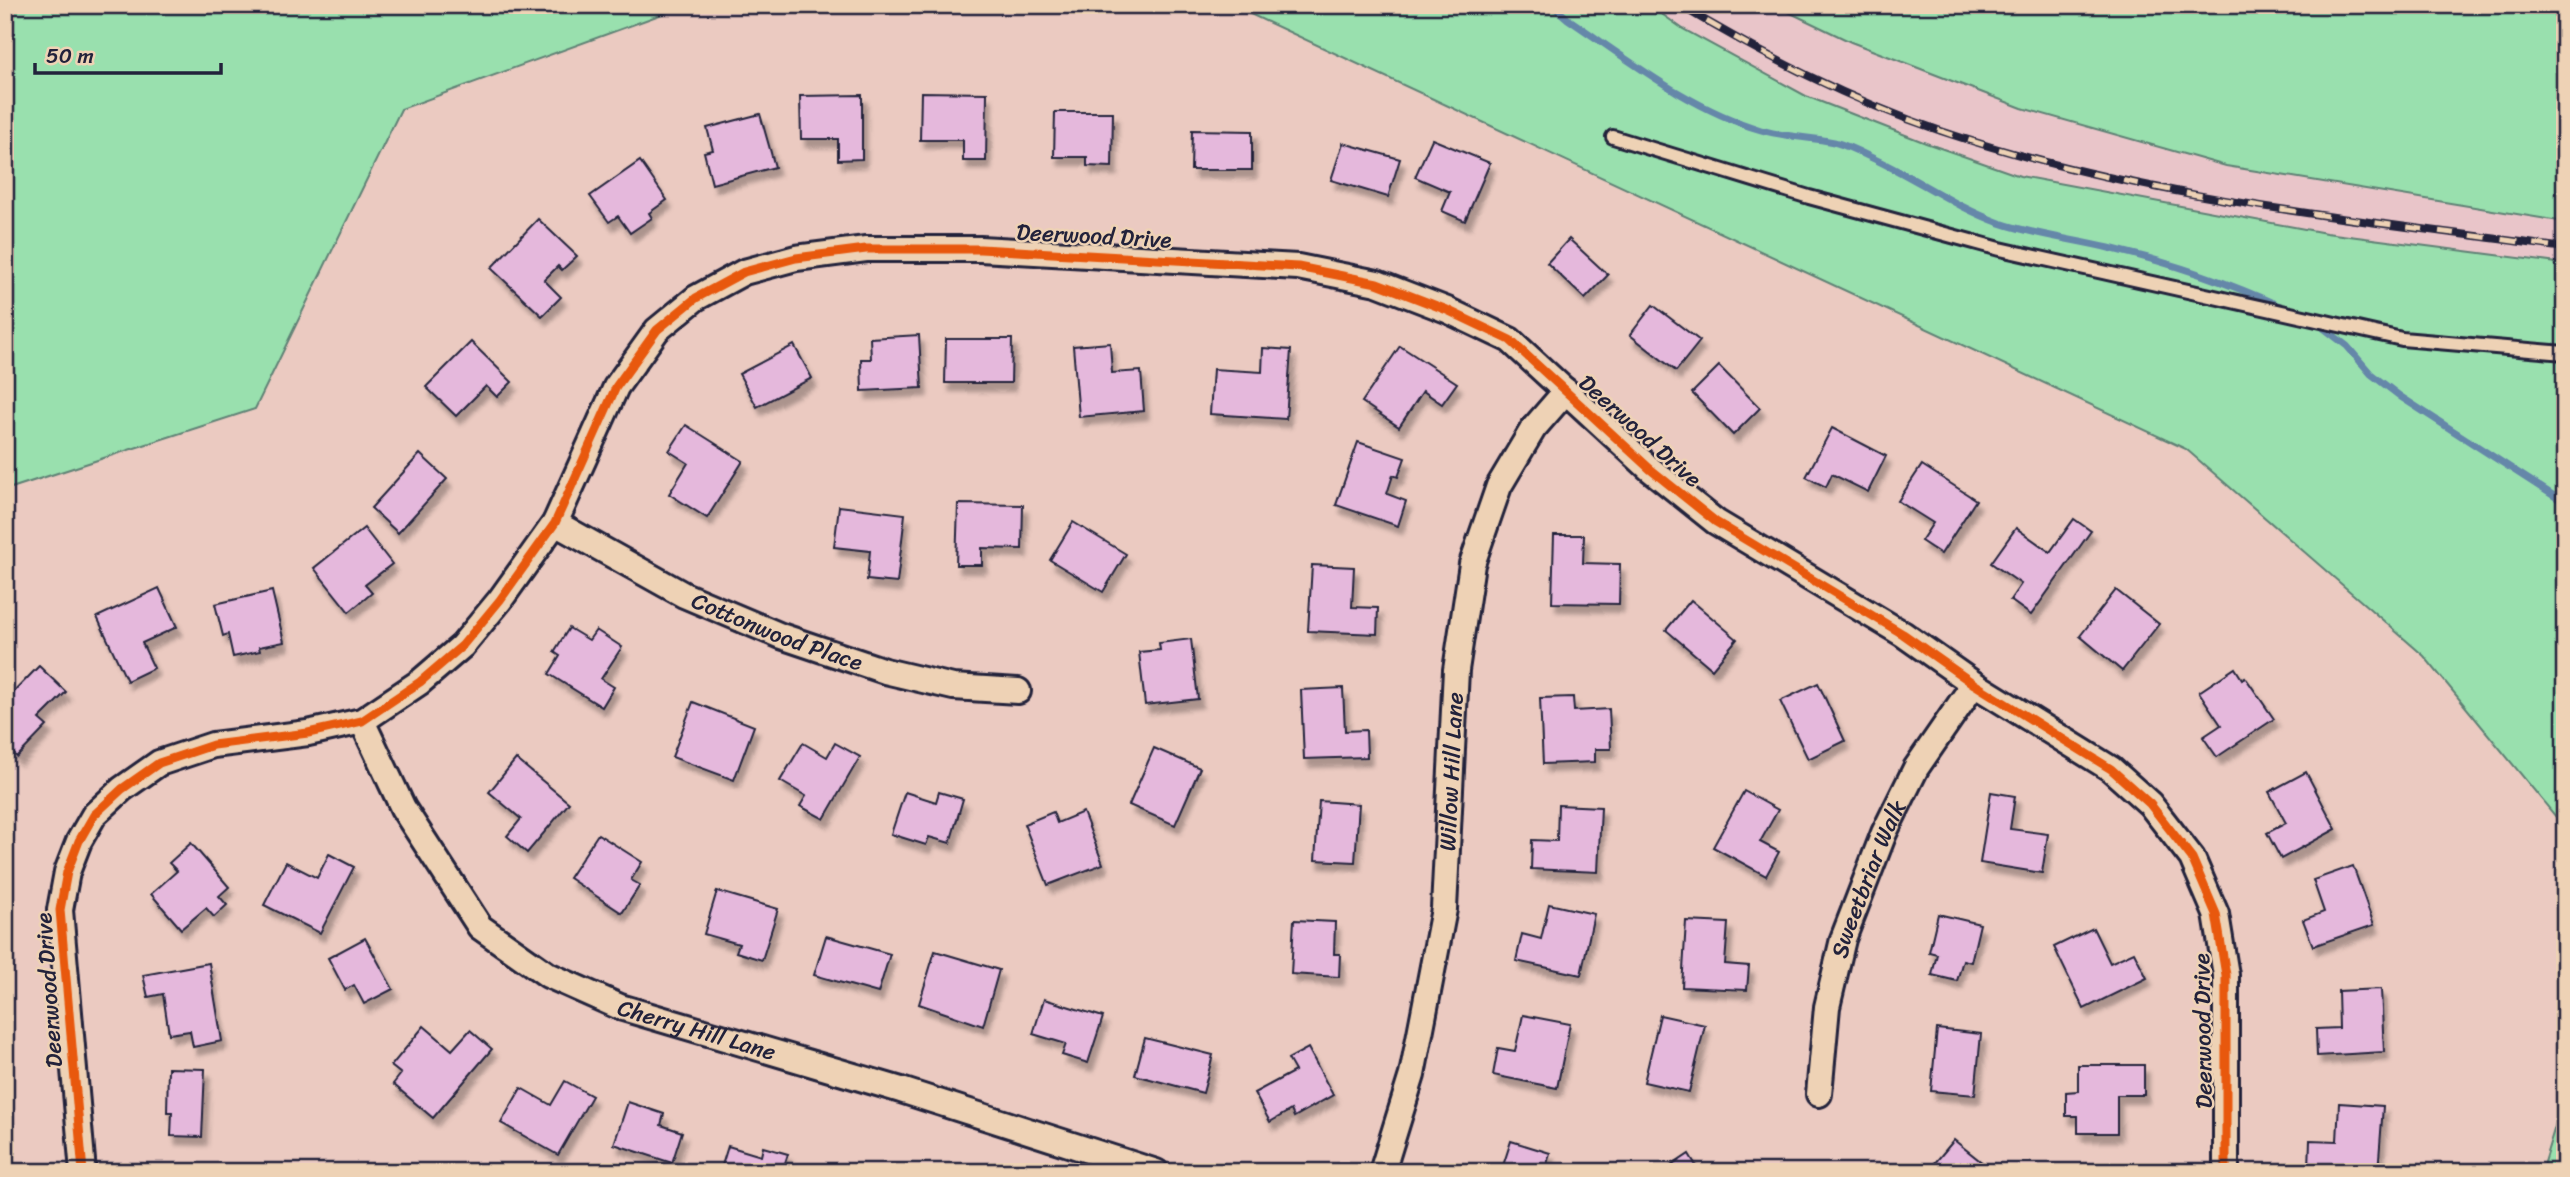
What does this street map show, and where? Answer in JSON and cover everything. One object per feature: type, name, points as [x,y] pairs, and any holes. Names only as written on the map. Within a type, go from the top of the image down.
[{"type":"street","name":"Deerwood Drive","points":[[83,1172],[60,910],[66,872],[94,816],[122,789],[159,763],[213,745],[308,733],[362,721],[420,682],[462,646],[500,600],[555,523],[616,387],[657,330],[696,298],[744,272],[796,258],[866,249],[980,249],[1298,267],[1377,283],[1447,310],[1510,340],[1650,469],[1716,522],[1903,634],[1974,684],[2111,769],[2150,804],[2192,858],[2216,915],[2226,975],[2226,1172]]},
{"type":"street","name":"Willow Hill Lane","points":[[1382,1172],[1412,1075],[1444,909],[1456,670],[1472,565],[1499,486],[1534,429],[1566,391]]},
{"type":"street","name":"Cottonwood Place","points":[[555,523],[684,595],[781,636],[885,671],[953,687],[1018,691]]},
{"type":"street","name":"Sweetbriar Walk","points":[[1819,1094],[1827,1007],[1843,939],[1884,833],[1916,768],[1974,684]]},
{"type":"street","name":"Cherry Hill Lane","points":[[362,721],[403,808],[480,927],[548,975],[620,1007],[901,1090],[1156,1172]]},
{"type":"lane","points":[[1613,137],[1809,197],[2000,249],[2402,339],[2565,354]]},
{"type":"shaded area","points":[[1649,5],[1774,5],[1852,42],[2022,108],[2226,166],[2565,222],[2565,264],[2326,233],[2020,176],[1806,96],[1683,29]]},
{"type":"green space","points":[[5,5],[687,5],[401,109],[255,409],[5,490]]},
{"type":"green space","points":[[1231,5],[1649,5],[1683,29],[1806,96],[2020,176],[2326,233],[2565,264],[2565,828],[2424,656],[2186,449]]},
{"type":"green space","points":[[1774,5],[2565,5],[2565,222],[2226,166],[2022,108],[1851,42]]},
{"type":"green space","points":[[2565,1094],[2565,1172],[2541,1172]]},
{"type":"building","points":[[921,92],[987,93],[986,161],[963,161],[963,140],[920,140]]},
{"type":"building","points":[[862,95],[862,159],[838,160],[838,139],[801,139],[800,96]]},
{"type":"building","points":[[1055,112],[1113,112],[1112,167],[1087,166],[1087,157],[1054,157]]},
{"type":"building","points":[[760,114],[775,167],[712,184],[704,152],[713,150],[707,128]]},
{"type":"building","points":[[1192,130],[1252,131],[1252,170],[1191,170]]},
{"type":"building","points":[[1432,139],[1490,163],[1465,221],[1442,211],[1450,192],[1415,177]]},
{"type":"building","points":[[1343,143],[1400,159],[1388,197],[1331,180]]},
{"type":"building","points":[[640,161],[667,200],[649,213],[652,218],[630,233],[618,216],[609,222],[590,196]]},
{"type":"building","points":[[538,219],[577,256],[562,270],[558,266],[544,280],[561,297],[542,316],[491,268]]},
{"type":"building","points":[[1569,239],[1608,275],[1585,299],[1547,263]]},
{"type":"building","points":[[1653,305],[1700,341],[1676,371],[1630,335]]},
{"type":"building","points":[[919,335],[922,388],[862,391],[861,359],[871,359],[870,338]]},
{"type":"building","points":[[946,339],[1012,339],[1011,383],[945,383]]},
{"type":"building","points":[[471,342],[512,382],[497,397],[486,386],[456,416],[426,387]]},
{"type":"building","points":[[1110,343],[1112,373],[1141,371],[1144,411],[1079,417],[1073,346]]},
{"type":"building","points":[[794,345],[812,378],[757,407],[739,374]]},
{"type":"building","points":[[1400,346],[1457,383],[1442,404],[1423,391],[1399,427],[1362,402]]},
{"type":"building","points":[[1263,348],[1291,350],[1286,419],[1210,414],[1213,369],[1262,372]]},
{"type":"building","points":[[1719,366],[1760,408],[1733,435],[1692,393]]},
{"type":"building","points":[[686,425],[743,461],[707,518],[669,494],[688,463],[669,451]]},
{"type":"building","points":[[1832,428],[1886,456],[1868,492],[1832,474],[1826,487],[1806,477]]},
{"type":"building","points":[[1358,442],[1405,458],[1398,477],[1393,475],[1387,494],[1406,501],[1398,526],[1336,505]]},
{"type":"building","points":[[420,454],[447,479],[398,533],[371,508]]},
{"type":"building","points":[[1922,465],[1976,500],[1941,554],[1921,541],[1933,523],[1898,501]]},
{"type":"building","points":[[958,504],[1023,505],[1022,549],[982,548],[982,565],[956,565]]},
{"type":"building","points":[[839,506],[905,514],[897,583],[867,580],[870,551],[834,547]]},
{"type":"building","points":[[2074,519],[2091,531],[2031,615],[2010,600],[2021,584],[1991,563],[2016,528],[2050,552]]},
{"type":"building","points":[[1073,522],[1126,554],[1103,592],[1050,560]]},
{"type":"building","points":[[364,528],[392,564],[365,585],[372,593],[349,612],[314,568]]},
{"type":"building","points":[[1554,535],[1584,535],[1583,563],[1620,564],[1619,604],[1552,603]]},
{"type":"building","points":[[1312,565],[1354,567],[1352,607],[1378,608],[1377,634],[1308,631]]},
{"type":"building","points":[[159,588],[177,627],[142,643],[154,668],[127,681],[97,617]]},
{"type":"building","points":[[2116,590],[2159,624],[2122,671],[2080,636]]},
{"type":"building","points":[[272,591],[284,642],[259,647],[260,651],[233,657],[228,634],[223,636],[215,604]]},
{"type":"building","points":[[1691,600],[1737,639],[1712,669],[1666,630]]},
{"type":"building","points":[[569,628],[589,640],[596,630],[622,647],[601,679],[614,687],[602,707],[549,674],[560,656],[554,652]]},
{"type":"building","points":[[1191,639],[1198,699],[1145,705],[1139,652],[1160,650],[1159,643]]},
{"type":"building","points":[[39,666],[66,692],[39,719],[47,726],[17,757],[5,745],[5,701]]},
{"type":"building","points":[[2235,668],[2242,679],[2245,677],[2274,719],[2217,757],[2203,737],[2221,725],[2199,692]]},
{"type":"building","points":[[1818,683],[1845,741],[1808,759],[1780,701]]},
{"type":"building","points":[[1343,688],[1345,731],[1366,730],[1367,757],[1304,759],[1301,690]]},
{"type":"building","points":[[1573,697],[1574,711],[1609,709],[1611,749],[1595,749],[1595,762],[1543,764],[1540,698]]},
{"type":"building","points":[[693,702],[754,726],[734,780],[672,757]]},
{"type":"building","points":[[803,743],[827,757],[835,743],[860,757],[824,819],[800,806],[806,796],[780,781]]},
{"type":"building","points":[[1154,748],[1200,768],[1175,825],[1129,805]]},
{"type":"building","points":[[516,759],[569,803],[527,853],[507,836],[521,819],[489,792]]},
{"type":"building","points":[[2306,772],[2336,829],[2281,859],[2267,833],[2286,823],[2269,792]]},
{"type":"building","points":[[1744,791],[1778,810],[1760,842],[1779,852],[1766,876],[1713,847]]},
{"type":"building","points":[[905,792],[936,802],[939,792],[963,799],[950,843],[929,837],[926,845],[891,834]]},
{"type":"building","points":[[1991,792],[2015,796],[2010,829],[2048,834],[2042,873],[1980,863]]},
{"type":"building","points":[[1319,801],[1359,804],[1355,862],[1315,860]]},
{"type":"building","points":[[1558,805],[1601,807],[1598,872],[1531,869],[1532,840],[1557,841]]},
{"type":"building","points":[[1053,812],[1057,823],[1083,812],[1103,864],[1048,885],[1024,824]]},
{"type":"building","points":[[598,834],[642,862],[631,880],[640,885],[622,913],[569,878]]},
{"type":"building","points":[[191,843],[229,887],[219,896],[227,905],[214,917],[206,908],[181,929],[151,894],[177,871],[169,863]]},
{"type":"building","points":[[329,854],[354,867],[320,933],[264,905],[286,862],[317,878]]},
{"type":"building","points":[[2353,866],[2374,925],[2313,946],[2303,920],[2324,912],[2313,880]]},
{"type":"building","points":[[717,891],[778,909],[762,960],[736,952],[739,944],[704,934]]},
{"type":"building","points":[[1549,904],[1594,914],[1581,975],[1516,961],[1522,934],[1541,939]]},
{"type":"building","points":[[1938,914],[1980,924],[1971,962],[1963,960],[1957,981],[1932,975],[1937,954],[1929,952]]},
{"type":"building","points":[[1294,920],[1335,922],[1334,954],[1340,954],[1339,977],[1291,974]]},
{"type":"building","points":[[1686,921],[1728,923],[1725,964],[1749,966],[1747,990],[1682,987]]},
{"type":"building","points":[[2093,928],[2110,963],[2134,952],[2147,978],[2084,1009],[2054,947]]},
{"type":"building","points":[[826,936],[890,954],[878,993],[814,975]]},
{"type":"building","points":[[365,938],[393,989],[364,1004],[354,985],[345,990],[328,958]]},
{"type":"building","points":[[935,951],[999,970],[983,1026],[919,1004]]},
{"type":"building","points":[[209,963],[222,1041],[193,1047],[190,1031],[169,1034],[163,994],[148,997],[143,975]]},
{"type":"building","points":[[2381,989],[2384,1052],[2317,1056],[2316,1029],[2339,1028],[2338,991]]},
{"type":"building","points":[[1044,999],[1103,1017],[1088,1063],[1062,1055],[1066,1044],[1033,1034]]},
{"type":"building","points":[[1523,1015],[1570,1024],[1557,1088],[1493,1075],[1498,1048],[1515,1051]]},
{"type":"building","points":[[1660,1015],[1705,1025],[1689,1092],[1644,1082]]},
{"type":"building","points":[[424,1026],[452,1050],[470,1030],[492,1049],[433,1118],[393,1084],[401,1074],[391,1066]]},
{"type":"building","points":[[1937,1029],[1981,1034],[1975,1095],[1931,1091]]},
{"type":"building","points":[[1145,1038],[1213,1055],[1203,1093],[1135,1075]]},
{"type":"building","points":[[1308,1048],[1333,1095],[1294,1117],[1291,1110],[1270,1122],[1254,1093],[1295,1071],[1288,1059]]},
{"type":"building","points":[[2078,1065],[2144,1065],[2144,1095],[2117,1095],[2117,1133],[2078,1133],[2078,1116],[2066,1116],[2066,1092],[2078,1091]]},
{"type":"building","points":[[168,1068],[205,1069],[202,1137],[171,1136],[172,1112],[167,1112]]},
{"type":"building","points":[[565,1081],[592,1096],[558,1155],[501,1123],[521,1088],[551,1105]]},
{"type":"building","points":[[628,1102],[664,1114],[661,1125],[682,1132],[672,1163],[614,1144]]},
{"type":"building","points":[[2339,1103],[2383,1106],[2378,1172],[2309,1168],[2310,1140],[2337,1141]]},
{"type":"building","points":[[1954,1140],[1984,1164],[1977,1172],[1916,1172],[1922,1164],[1929,1170]]},
{"type":"building","points":[[1511,1141],[1550,1153],[1545,1172],[1501,1172]]},
{"type":"building","points":[[728,1146],[761,1156],[763,1147],[788,1154],[782,1172],[720,1172]]},
{"type":"building","points":[[1689,1154],[1700,1172],[1662,1172]]},
{"type":"waterway","points":[[1552,5],[1568,19],[1661,82],[1709,110],[1735,121],[1788,136],[1838,143],[2000,223],[2153,260],[2220,281],[2284,308]]},
{"type":"waterway","points":[[2317,323],[2347,346],[2371,374],[2401,397],[2565,503]]},
{"type":"railway","points":[[1679,5],[1775,59],[1840,91],[1907,119],[2017,154],[2094,174],[2250,204],[2565,248]]},
{"type":"cycle path","points":[[83,1172],[60,910],[67,872],[79,841],[94,815],[122,789],[159,763],[213,745],[308,733],[362,721],[420,682],[462,646],[500,600],[555,523],[616,387],[657,330],[696,298],[744,272],[796,258],[866,249],[980,249],[1298,267],[1377,283],[1447,310],[1510,340],[1650,469],[1716,522],[1903,634],[1974,684],[2111,769],[2150,804],[2192,858],[2216,914],[2226,975],[2226,1172]]}]
